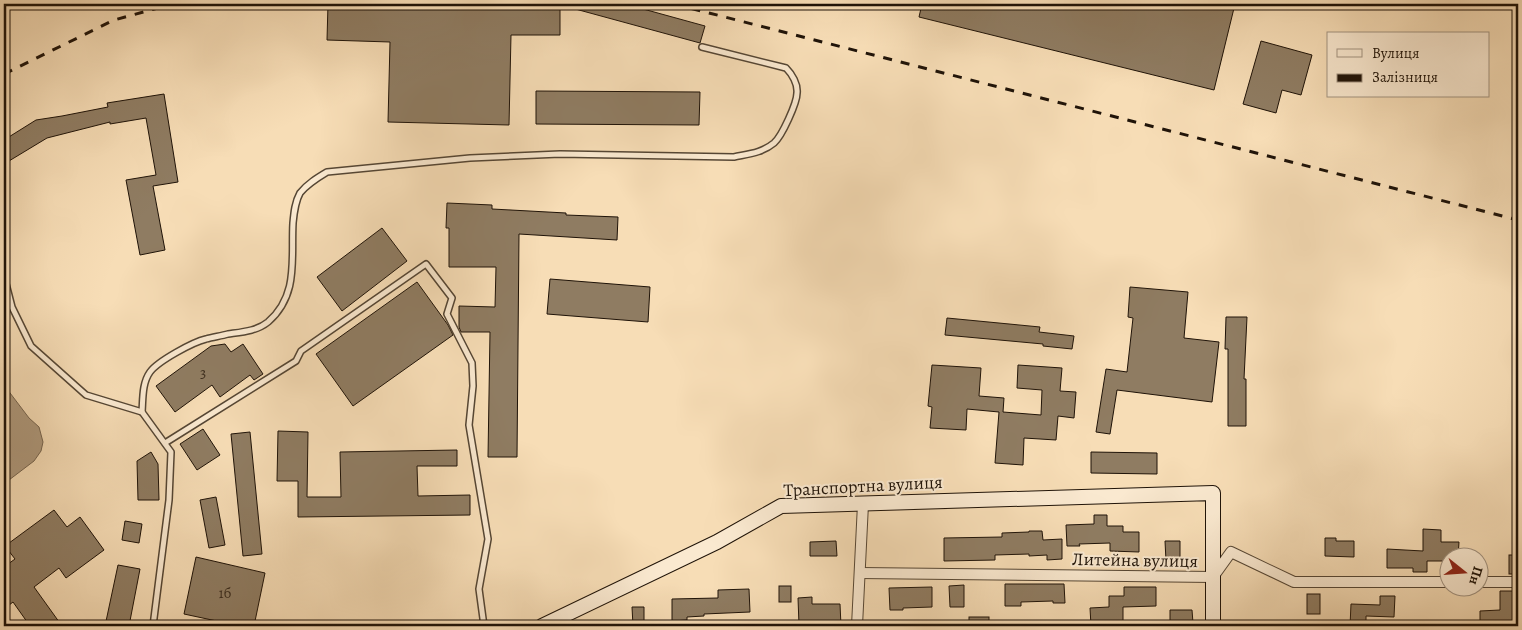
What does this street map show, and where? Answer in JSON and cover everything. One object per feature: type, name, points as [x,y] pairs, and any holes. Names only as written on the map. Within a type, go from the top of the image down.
[{"type":"street","name":"Транспортна вулиця","points":[[542,626],[717,542],[781,506],[1212,493],[1214,577]]},
{"type":"street","points":[[858,626],[863,504]]},
{"type":"street","name":"Литейна вулиця","points":[[860,573],[1214,577],[1231,552],[1294,582],[1440,582]]},
{"type":"street","points":[[1213,626],[1214,577]]},
{"type":"street","points":[[1490,582],[1518,582]]},
{"type":"lane","points":[[142,412],[143,391],[150,372],[170,356],[204,339],[259,328],[268,322],[283,304],[291,284],[294,263],[292,236],[295,204],[301,193],[312,181],[327,172],[470,158],[551,154],[734,157],[762,151],[776,142],[789,119],[798,93],[792,74],[786,68],[702,47]]},
{"type":"lane","points":[[164,443],[296,361],[301,351],[426,264],[452,298],[447,314],[472,363],[473,386],[469,425],[488,539],[479,589],[484,626]]},
{"type":"lane","points":[[4,276],[12,307],[31,346],[86,395],[142,412],[171,452],[169,500],[153,626]]},
{"type":"shaded area","points":[[4,385],[29,418],[39,427],[43,442],[41,451],[34,461],[4,482]]},
{"type":"building","points":[[328,4],[560,4],[560,35],[511,35],[509,125],[388,122],[390,42],[327,40]]},
{"type":"building","points":[[568,4],[625,4],[705,26],[700,43],[568,7]]},
{"type":"building","points":[[922,4],[1235,4],[1214,90],[919,17]]},
{"type":"building","points":[[1261,41],[1312,55],[1301,95],[1282,90],[1276,113],[1243,104]]},
{"type":"building","points":[[536,91],[700,92],[699,125],[536,124]]},
{"type":"building","points":[[164,94],[178,182],[153,186],[165,250],[140,255],[126,180],[156,175],[146,118],[110,124],[110,122],[47,138],[4,164],[4,140],[36,120],[108,107],[107,103]]},
{"type":"building","points":[[447,203],[492,205],[492,209],[618,217],[617,240],[519,234],[517,457],[488,457],[490,332],[461,332],[459,327],[459,306],[495,307],[496,267],[449,267],[449,228],[446,228]]},
{"type":"building","points":[[382,228],[407,261],[342,311],[317,277]]},
{"type":"building","points":[[550,279],[650,287],[648,322],[547,314]]},
{"type":"building","points":[[417,282],[453,335],[353,406],[316,354]]},
{"type":"building","points":[[1130,287],[1188,292],[1184,338],[1219,342],[1212,402],[1117,390],[1110,434],[1096,432],[1106,369],[1127,372],[1133,318],[1128,317]]},
{"type":"building","points":[[1226,317],[1247,317],[1244,379],[1246,379],[1246,426],[1228,426],[1228,349],[1225,349]]},
{"type":"building","points":[[947,318],[1040,327],[1039,332],[1074,336],[1072,349],[1043,346],[1043,344],[945,335]]},
{"type":"building","points":[[225,344],[231,352],[243,344],[263,374],[254,380],[250,375],[220,397],[212,385],[175,412],[156,386],[211,346]]},
{"type":"building","points":[[932,365],[981,368],[979,396],[1004,398],[1003,412],[1041,415],[1042,390],[1017,388],[1018,365],[1062,368],[1060,391],[1076,392],[1074,418],[1058,416],[1056,440],[1024,438],[1023,465],[995,463],[999,412],[967,409],[966,430],[930,428],[932,407],[928,406]]},
{"type":"building","points":[[203,429],[220,455],[197,470],[180,444]]},
{"type":"building","points":[[278,431],[308,432],[307,497],[341,497],[340,452],[457,450],[457,466],[417,466],[418,496],[470,495],[470,515],[298,517],[298,481],[277,481]]},
{"type":"building","points":[[250,432],[262,554],[243,556],[231,434]]},
{"type":"building","points":[[151,452],[158,464],[159,500],[138,500],[137,461]]},
{"type":"building","points":[[1091,452],[1157,453],[1157,474],[1091,473]]},
{"type":"building","points":[[216,497],[225,545],[209,548],[200,500]]},
{"type":"building","points":[[54,510],[67,527],[80,517],[104,550],[66,578],[59,568],[34,587],[62,626],[30,626],[13,602],[4,609],[4,567],[15,559],[5,546]]},
{"type":"building","points":[[1094,515],[1107,515],[1107,526],[1123,526],[1123,532],[1139,532],[1139,552],[1110,551],[1110,543],[1067,546],[1066,525],[1094,524]]},
{"type":"building","points":[[125,521],[142,524],[139,543],[122,540]]},
{"type":"building","points":[[1423,529],[1441,530],[1441,542],[1459,542],[1459,548],[1440,548],[1440,561],[1427,561],[1427,572],[1413,572],[1413,568],[1387,568],[1387,549],[1423,551]]},
{"type":"building","points":[[1042,531],[1043,540],[1062,539],[1062,559],[1047,560],[1047,555],[1029,556],[1029,554],[995,555],[995,560],[944,561],[944,538],[1002,537],[1002,533]]},
{"type":"building","points":[[1325,538],[1336,538],[1336,541],[1354,541],[1354,557],[1325,556]]},
{"type":"building","points":[[836,541],[837,556],[810,556],[810,542]]},
{"type":"building","points":[[1165,541],[1180,541],[1180,560],[1166,561]]},
{"type":"building","points":[[1509,555],[1518,555],[1518,574],[1509,574]]},
{"type":"building","points":[[196,557],[265,573],[254,626],[240,626],[184,614]]},
{"type":"building","points":[[118,565],[140,569],[129,626],[105,626]]},
{"type":"building","points":[[1005,584],[1064,584],[1065,603],[1053,603],[1053,601],[1021,602],[1021,606],[1005,606]]},
{"type":"building","points":[[964,585],[964,607],[950,607],[949,586]]},
{"type":"building","points":[[779,586],[791,586],[791,602],[779,602]]},
{"type":"building","points":[[932,587],[932,607],[890,610],[889,588]]},
{"type":"building","points":[[1124,587],[1156,587],[1156,606],[1123,607],[1123,622],[1091,626],[1090,608],[1109,607],[1109,596],[1124,596]]},
{"type":"building","points":[[749,589],[750,612],[704,614],[704,616],[687,617],[687,620],[672,621],[672,599],[718,598],[718,590]]},
{"type":"building","points":[[1500,591],[1513,591],[1513,626],[1480,626],[1480,611],[1500,610]]},
{"type":"building","points":[[1307,594],[1320,594],[1320,614],[1307,614]]},
{"type":"building","points":[[1380,596],[1395,596],[1394,617],[1366,616],[1366,626],[1350,626],[1351,604],[1380,605]]},
{"type":"building","points":[[812,597],[812,604],[840,604],[841,626],[828,626],[828,624],[799,625],[798,598]]},
{"type":"building","points":[[632,607],[644,607],[644,626],[633,626]]},
{"type":"building","points":[[1170,610],[1192,610],[1193,623],[1170,623]]},
{"type":"building","points":[[969,617],[989,617],[989,626],[969,626]]},
{"type":"railway","points":[[4,74],[114,20],[173,4]]},
{"type":"railway","points":[[674,4],[1518,220]]}]
